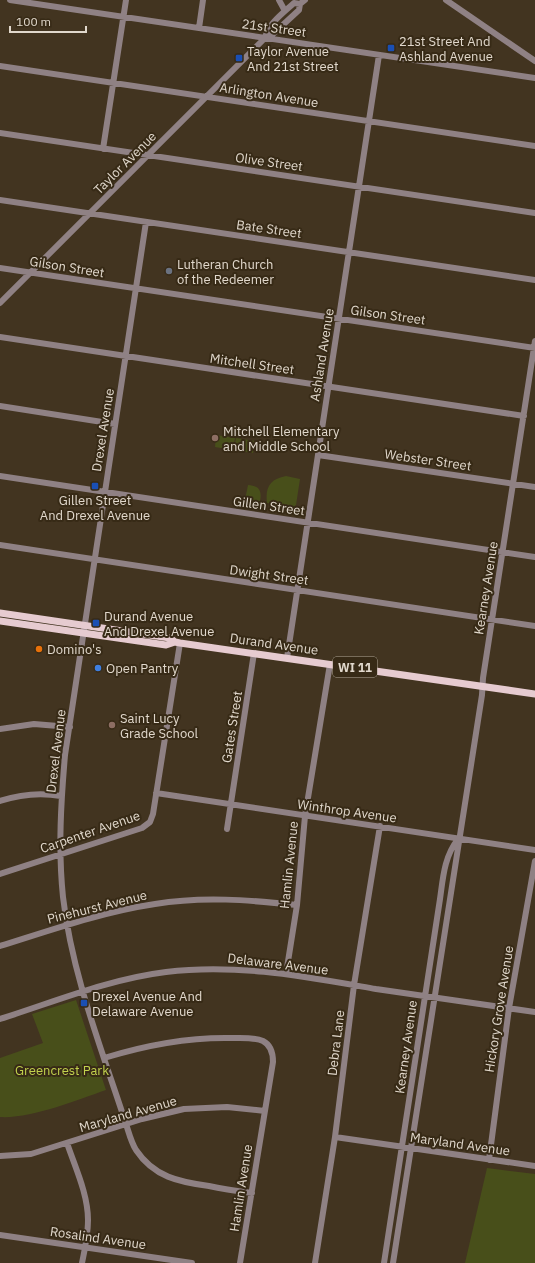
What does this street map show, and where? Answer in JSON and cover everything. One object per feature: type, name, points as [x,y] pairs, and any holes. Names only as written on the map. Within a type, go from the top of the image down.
[{"type":"main road","name":"Durand Avenue","points":[[0,613],[166,645],[177,642],[535,694]]},
{"type":"main road","name":"Durand Avenue","points":[[0,621],[84,629]]},
{"type":"street","name":"21st Street","points":[[10,0],[50,3],[124,17],[535,78]]},
{"type":"street","points":[[104,148],[126,0]]},
{"type":"street","points":[[198,28],[203,0]]},
{"type":"street","points":[[279,0],[285,11]]},
{"type":"street","points":[[446,0],[535,61]]},
{"type":"street","name":"Taylor Avenue","points":[[265,38],[267,31],[285,11],[294,3],[303,2]]},
{"type":"street","name":"Taylor Avenue","points":[[0,303],[265,38],[273,34],[299,10],[303,2]]},
{"type":"street","name":"Ashland Avenue","points":[[287,658],[296,590],[308,522],[379,55]]},
{"type":"street","name":"Arlington Avenue","points":[[0,66],[535,146]]},
{"type":"street","name":"Olive Street","points":[[0,133],[535,213]]},
{"type":"street","name":"Bate Street","points":[[0,200],[535,280]]},
{"type":"street","name":"Drexel Avenue","points":[[146,222],[94,560],[61,796],[60,854],[63,897],[71,944],[83,992],[133,1145],[140,1156],[161,1174],[184,1182],[252,1194]]},
{"type":"street","name":"Gilson Street","points":[[0,268],[535,346]]},
{"type":"street","name":"Mitchell Street","points":[[0,338],[524,416]]},
{"type":"street","name":"Kearney Avenue","points":[[393,1263],[535,346]]},
{"type":"street","points":[[0,406],[115,424]]},
{"type":"street","name":"Webster Street","points":[[318,454],[535,487]]},
{"type":"street","name":"Gillen Street","points":[[0,476],[535,557]]},
{"type":"street","name":"Dwight Street","points":[[0,545],[535,626]]},
{"type":"street","name":"Carpenter Avenue","points":[[0,874],[146,825],[152,818],[177,642]]},
{"type":"street","name":"Gates Street","points":[[227,829],[254,653]]},
{"type":"street","name":"Hamlin Avenue","points":[[286,974],[297,905],[305,816],[330,664]]},
{"type":"street","points":[[0,729],[34,724],[70,727]]},
{"type":"street","points":[[0,801],[27,794],[43,793],[61,796]]},
{"type":"street","name":"Winthrop Avenue","points":[[156,794],[535,850]]},
{"type":"street","name":"Debra Lane","points":[[315,1263],[335,1137],[354,985],[380,826]]},
{"type":"street","name":"Kearney Avenue","points":[[384,1263],[403,1147],[424,996],[447,858],[459,838]]},
{"type":"street","name":"Hickory Grove Avenue","points":[[489,1160],[509,1008],[535,861]]},
{"type":"street","name":"Pinehurst Avenue","points":[[0,946],[117,910],[156,903],[196,900],[235,900],[297,905]]},
{"type":"street","name":"Delaware Avenue","points":[[0,1019],[132,978],[183,970],[233,969],[286,974],[434,998],[535,1012]]},
{"type":"street","name":"Hamlin Avenue","points":[[104,1058],[144,1046],[199,1038],[242,1038],[262,1041],[268,1046],[273,1055],[273,1062],[240,1263]]},
{"type":"street","name":"Maryland Avenue","points":[[0,1156],[31,1154],[163,1113],[184,1109],[227,1107],[265,1111]]},
{"type":"street","name":"Maryland Avenue","points":[[335,1137],[535,1166]]},
{"type":"street","points":[[67,1143],[86,1204],[88,1220],[82,1263]]},
{"type":"street","name":"Rosalind Avenue","points":[[0,1235],[192,1263]]},
{"type":"green space","points":[[216,435],[235,438],[233,450],[215,447]]},
{"type":"green space","points":[[236,438],[255,441],[253,453],[234,450]]},
{"type":"green space","points":[[286,476],[300,479],[296,505],[292,508],[267,503],[267,492],[272,482]]},
{"type":"green space","points":[[248,485],[257,487],[260,492],[259,507],[244,505]]},
{"type":"green space","name":"Greencrest Park","points":[[76,1000],[106,1090],[39,1112],[12,1117],[0,1117],[0,1058],[43,1043],[32,1014]]},
{"type":"green space","points":[[487,1168],[535,1174],[535,1263],[465,1263]]},
{"type":"place","name":"21st Street And Ashland Avenue","points":[[391,48]]},
{"type":"place","name":"Taylor Avenue And 21st Street","points":[[239,58]]},
{"type":"place","name":"Lutheran Church of the Redeemer","points":[[169,271]]},
{"type":"place","name":"Mitchell Elementary and Middle School","points":[[215,438]]},
{"type":"place","name":"Gillen Street And Drexel Avenue","points":[[95,486]]},
{"type":"place","name":"Durand Avenue And Drexel Avenue","points":[[96,623]]},
{"type":"place","name":"Domino's","points":[[39,649]]},
{"type":"place","name":"Open Pantry","points":[[98,668]]},
{"type":"place","name":"Saint Lucy Grade School","points":[[112,725]]},
{"type":"place","name":"Drexel Avenue And Delaware Avenue","points":[[84,1003]]}]
